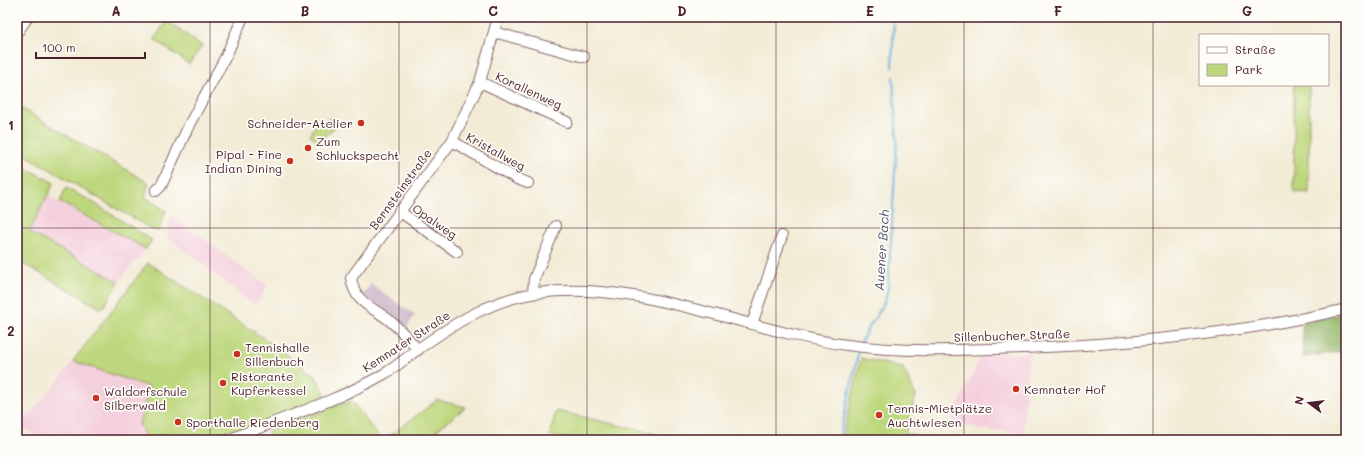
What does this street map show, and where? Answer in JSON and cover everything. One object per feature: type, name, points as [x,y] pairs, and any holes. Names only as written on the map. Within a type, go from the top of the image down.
[{"type":"main road","points":[[17,30],[26,17]]},
{"type":"street","points":[[156,191],[161,186],[211,81],[226,56],[243,17]]},
{"type":"street","name":"Bernsteinstraße","points":[[418,350],[390,320],[357,297],[352,288],[351,278],[452,140],[480,82],[498,17]]},
{"type":"street","points":[[494,32],[584,57]]},
{"type":"street","name":"Korallenweg","points":[[480,82],[567,122]]},
{"type":"street","name":"Kristallweg","points":[[452,140],[517,179],[528,183]]},
{"type":"street","name":"Opalweg","points":[[399,211],[457,252]]},
{"type":"street","points":[[533,294],[534,279],[556,226]]},
{"type":"street","points":[[752,324],[782,236]]},
{"type":"street","name":"Kemnater Straße","points":[[228,440],[350,392],[384,374],[472,315],[494,305],[533,294],[571,290],[594,291],[639,297],[680,306]]},
{"type":"street","name":"Sillenbucher Straße","points":[[680,306],[812,339],[860,346],[937,351],[1100,344],[1231,330],[1346,309]]},
{"type":"shaded area","points":[[47,196],[146,249],[119,282],[29,232]]},
{"type":"shaded area","points":[[171,215],[267,285],[260,300],[253,304],[167,237]]},
{"type":"shaded area","points":[[371,284],[415,315],[407,327],[362,296]]},
{"type":"shaded area","points":[[1029,352],[1023,433],[979,429],[951,420],[982,354]]},
{"type":"shaded area","name":"Waldorfschule Silberwald","points":[[73,361],[149,387],[139,424],[147,440],[40,440],[19,424],[54,387]]},
{"type":"green space","points":[[167,21],[202,46],[189,64],[154,39]]},
{"type":"green space","points":[[1294,86],[1309,86],[1309,193],[1294,192]]},
{"type":"green space","points":[[17,106],[149,183],[145,197],[166,211],[158,231],[151,229],[17,150]]},
{"type":"green space","points":[[333,117],[339,123],[320,141],[310,135],[316,125]]},
{"type":"green space","points":[[17,163],[54,183],[29,232],[119,282],[102,309],[17,260]]},
{"type":"green space","points":[[66,188],[89,200],[152,240],[146,249],[60,202]]},
{"type":"green space","points":[[148,263],[262,337],[315,375],[326,396],[224,440],[147,440],[139,424],[149,387],[73,361]]},
{"type":"green space","points":[[1346,313],[1346,351],[1303,357],[1302,323]]},
{"type":"green space","name":"Tennis-Mietplätze Auchtwiesen","points":[[861,358],[903,368],[916,396],[905,433],[930,440],[842,440]]},
{"type":"green space","points":[[437,400],[466,407],[424,440],[388,440],[387,438]]},
{"type":"green space","points":[[352,401],[381,440],[267,440],[269,430]]},
{"type":"green space","points":[[556,411],[653,433],[652,440],[569,440],[550,435]]},
{"type":"waterway","points":[[892,67],[894,17]]},
{"type":"waterway","name":"Auener Bach","points":[[861,343],[884,304],[888,288],[897,139],[893,77]]},
{"type":"waterway","name":"Auener Bach","points":[[839,440],[859,350]]},
{"type":"place","name":"Schneider-Atelier","points":[[361,123]]},
{"type":"place","name":"Zum Schluckspecht","points":[[308,148]]},
{"type":"place","name":"Pipal - Fine Indian Dining","points":[[290,161]]},
{"type":"place","name":"Tennishalle Sillenbuch","points":[[237,354]]},
{"type":"place","name":"Ristorante Kupferkessel","points":[[223,383]]},
{"type":"place","name":"Kemnater Hof","points":[[1016,389]]},
{"type":"place","name":"Waldorfschule Silberwald","points":[[96,398]]},
{"type":"place","name":"Tennis-Mietplätze Auchtwiesen","points":[[879,415]]},
{"type":"place","name":"Sporthalle Riedenberg","points":[[178,422]]}]
